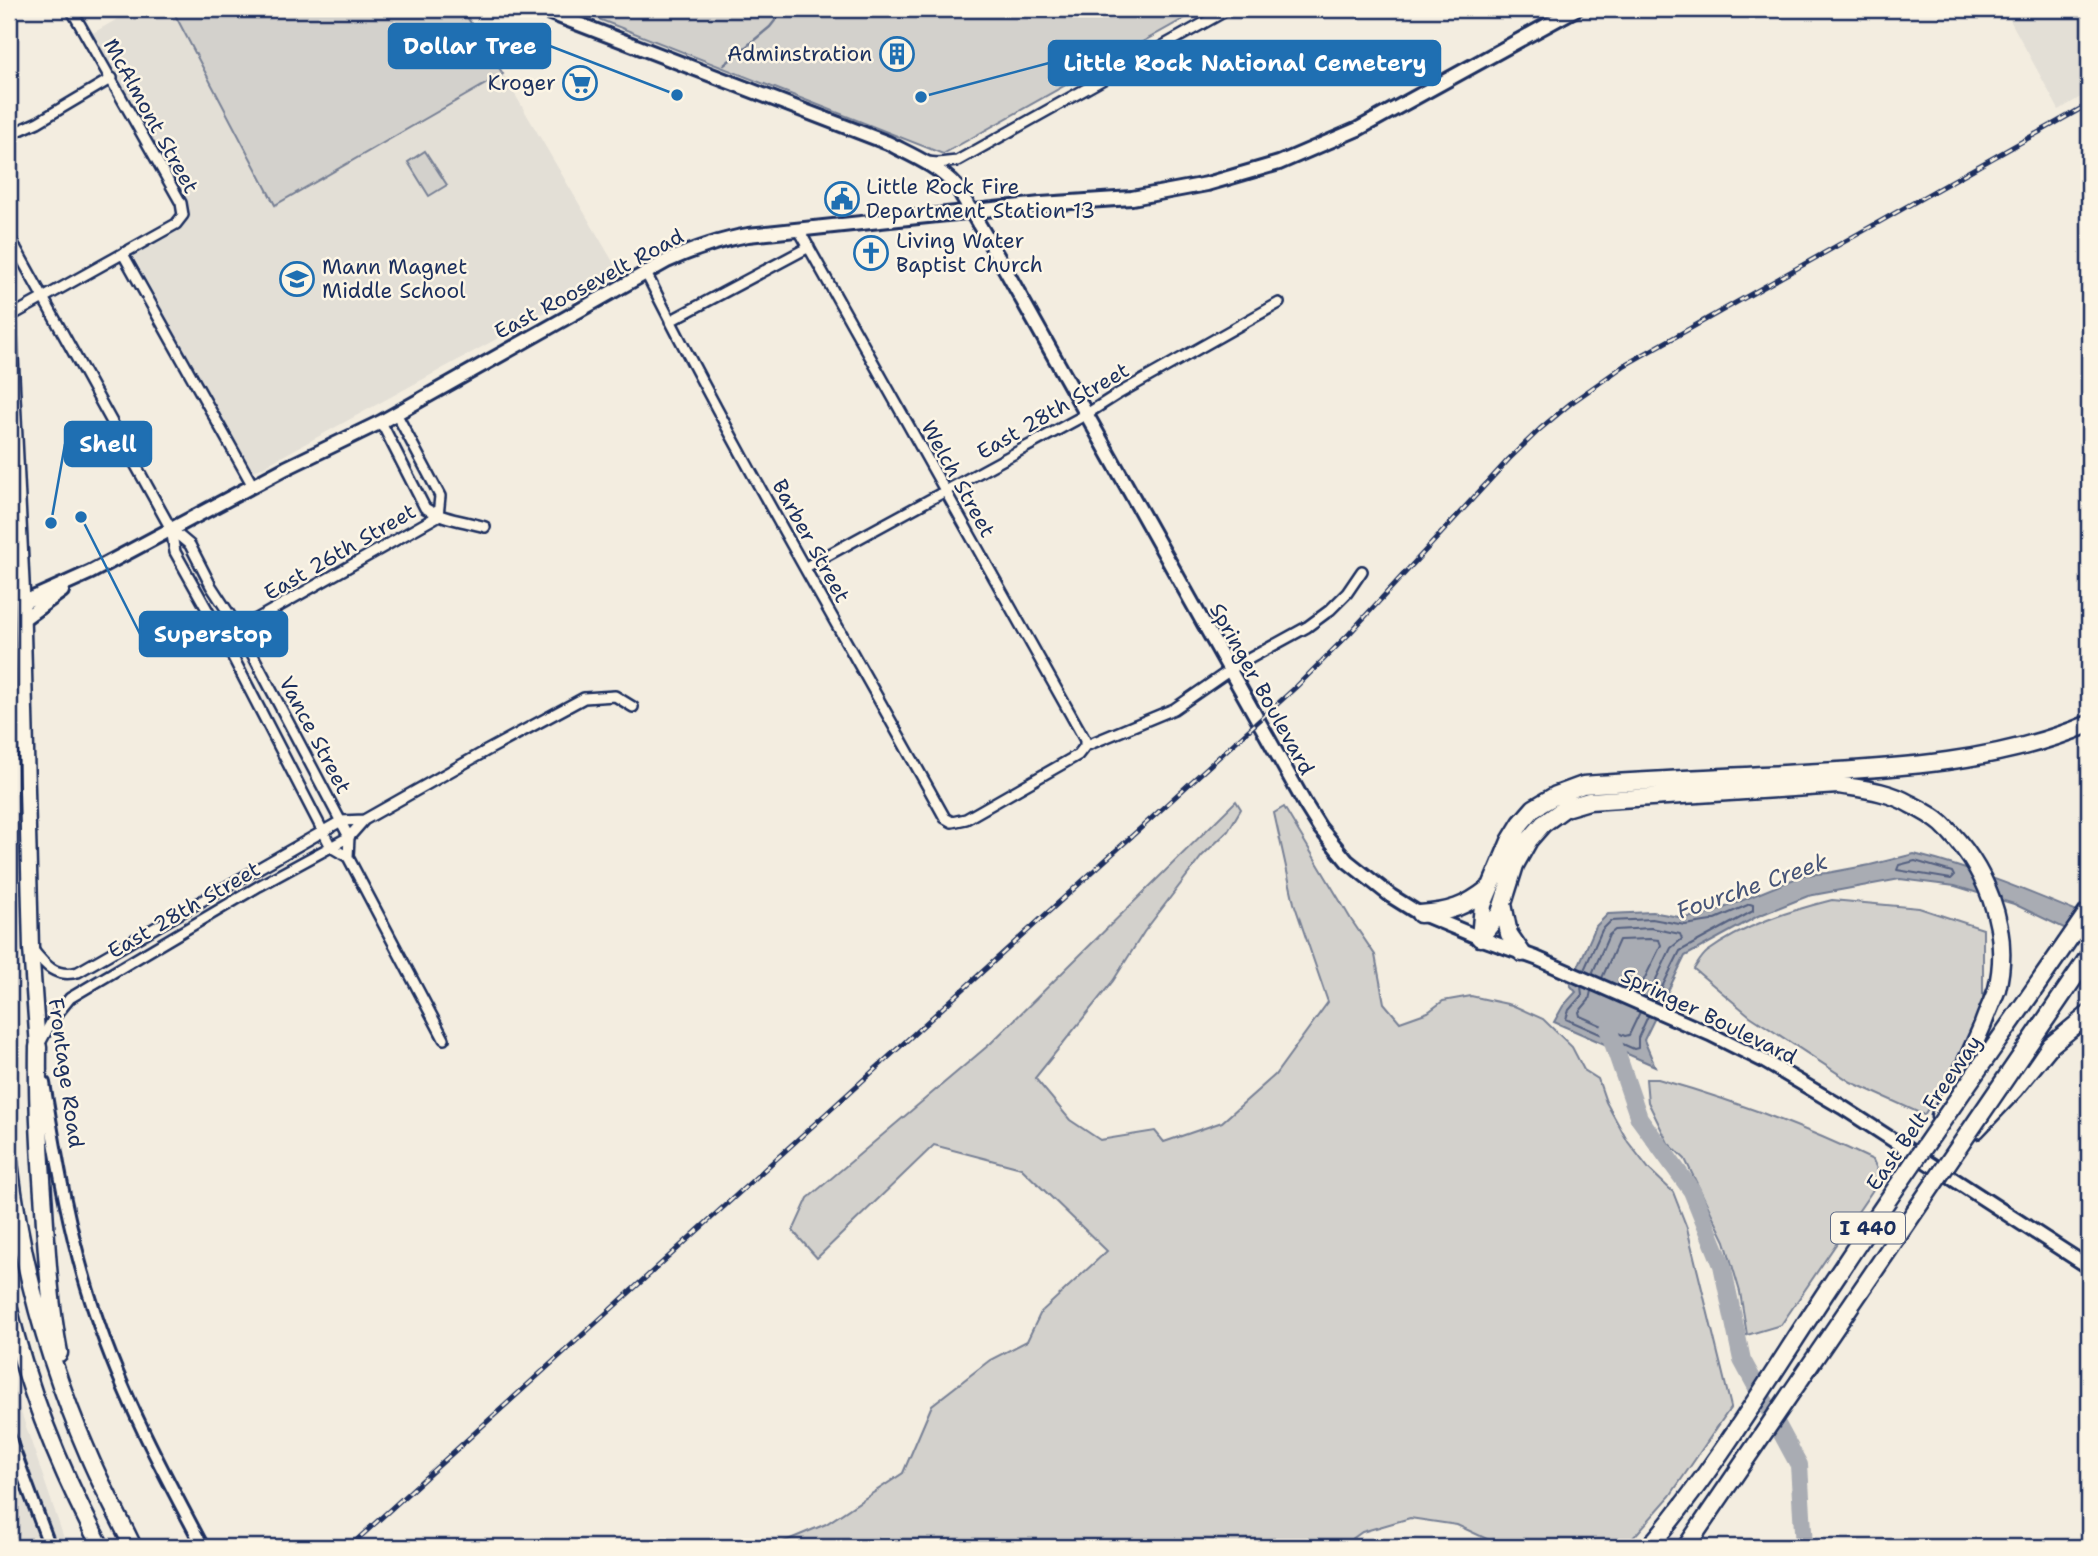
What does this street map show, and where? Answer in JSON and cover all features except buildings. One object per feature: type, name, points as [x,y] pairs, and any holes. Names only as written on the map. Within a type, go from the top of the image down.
[{"type":"highway","points":[[1480,938],[1483,905],[1510,841],[1521,823],[1534,808],[1556,795],[1583,785],[1880,769],[2015,748],[2089,724]]},
{"type":"highway","points":[[1480,938],[1500,913],[1515,865],[1529,840],[1565,808],[1589,801],[1838,785],[1878,791],[1908,802],[1940,822],[1966,851],[1983,878],[1998,918],[2001,949],[1997,988],[1930,1137]]},
{"type":"highway","points":[[1420,914],[1460,908],[1491,887]]},
{"type":"highway","points":[[1503,903],[1509,934],[1529,955]]},
{"type":"highway","name":"East Belt Freeway","points":[[1649,1547],[1726,1444],[1930,1137],[1998,1044],[2089,910]]},
{"type":"highway","name":"I 440","points":[[1686,1547],[2089,956]]},
{"type":"highway","points":[[1953,1154],[2014,1090],[2050,1046],[2089,1014]]},
{"type":"highway","points":[[38,1047],[37,1108],[47,1264],[65,1397]]},
{"type":"highway","points":[[9,1162],[19,1233],[36,1309],[65,1397],[89,1457],[134,1547]]},
{"type":"highway","points":[[9,1310],[27,1379],[69,1483],[101,1547]]},
{"type":"main road","name":"Springer Boulevard","points":[[540,9],[888,143],[948,177],[957,187],[1029,312],[1305,804],[1346,861],[1368,879],[1420,914],[1529,955],[1710,1034],[1783,1072],[1842,1107],[2089,1267]]},
{"type":"main road","name":"East Roosevelt Road","points":[[15,607],[91,572],[381,422],[678,256],[722,239],[1158,195],[1207,184],[1279,163],[1358,130],[1576,9]]},
{"type":"main road","name":"Frontage Road","points":[[9,325],[15,607],[22,620],[31,948],[38,1047]]},
{"type":"main road","name":"East Roosevelt Road","points":[[9,633],[22,620],[91,572]]},
{"type":"street","name":"McAlmont Street","points":[[71,9],[183,209],[183,215],[176,224],[120,256]]},
{"type":"street","points":[[925,162],[957,161],[1229,9]]},
{"type":"street","points":[[9,135],[38,122],[112,78]]},
{"type":"street","name":"Welch Street","points":[[799,230],[1085,740],[1085,746]]},
{"type":"street","name":"Vance Street","points":[[9,236],[171,529],[190,545],[211,586],[239,629],[349,837],[348,857]]},
{"type":"street","points":[[670,321],[809,247]]},
{"type":"street","points":[[9,317],[120,256],[253,486]]},
{"type":"street","name":"Barber Street","points":[[646,274],[681,344],[946,818],[952,822],[966,819],[1077,755],[1085,746]]},
{"type":"street","name":"East 28th Street","points":[[806,568],[1086,415],[1118,394],[1279,303]]},
{"type":"street","points":[[396,413],[440,496],[438,516]]},
{"type":"street","points":[[381,422],[425,508],[438,516],[485,527]]},
{"type":"street","name":"East 26th Street","points":[[223,638],[438,516]]},
{"type":"street","name":"Vance Street","points":[[171,529],[174,552],[223,638],[331,847]]},
{"type":"street","points":[[1085,746],[1174,709],[1230,671],[1307,627],[1342,598],[1362,571]]},
{"type":"street","name":"East 28th Street","points":[[38,1047],[60,1008],[81,991],[259,886],[349,837],[364,820],[584,698],[615,696],[633,707]]},
{"type":"street","name":"East 28th Street","points":[[31,948],[44,964],[57,973],[78,972],[341,821],[364,820]]},
{"type":"street","points":[[331,847],[348,857],[444,1039]]},
{"type":"street","name":"Frontage Road","points":[[38,1047],[64,1198],[96,1316],[139,1424],[203,1547]]},
{"type":"street","points":[[9,1437],[50,1547]]},
{"type":"shaded area","points":[[135,9],[172,9],[275,204],[503,74],[619,272],[251,471],[133,256],[179,228],[186,220],[189,210],[93,33]]},
{"type":"shaded area","points":[[172,9],[462,9],[503,74],[275,205]]},
{"type":"shaded area","points":[[573,9],[1201,9],[943,154]]},
{"type":"shaded area","points":[[2004,9],[2089,9],[2089,92],[2059,110]]},
{"type":"shaded area","points":[[425,151],[447,185],[429,196],[408,162]]},
{"type":"shaded area","points":[[1236,801],[1241,809],[1228,831],[1202,856],[1144,932],[1113,981],[1035,1078],[1070,1120],[1100,1140],[1155,1131],[1164,1142],[1222,1122],[1275,1075],[1328,1002],[1294,903],[1274,813],[1284,807],[1375,955],[1384,1003],[1400,1022],[1428,1012],[1443,1001],[1471,996],[1512,1005],[1543,1019],[1572,1047],[1584,1070],[1598,1079],[1606,1102],[1628,1142],[1649,1169],[1673,1192],[1687,1228],[1731,1407],[1670,1496],[1625,1547],[1504,1547],[1457,1525],[1410,1518],[1362,1532],[1341,1547],[771,1547],[826,1524],[903,1473],[932,1405],[990,1360],[1027,1341],[1041,1312],[1107,1251],[1021,1168],[934,1145],[817,1258],[793,1231],[808,1198],[990,1044]]},
{"type":"shaded area","points":[[1832,900],[1919,908],[1983,929],[1983,1008],[1956,1064],[1924,1115],[1851,1082],[1750,1016],[1694,969],[1707,952],[1736,934],[1783,914]]},
{"type":"shaded area","points":[[1646,1079],[1658,1079],[1740,1105],[1794,1125],[1873,1160],[1881,1178],[1781,1325],[1747,1335],[1740,1292],[1725,1241],[1685,1159],[1668,1143],[1648,1102]]},
{"type":"shaded area","points":[[9,1366],[19,1406],[67,1547],[9,1547]]},
{"type":"water","points":[[1914,854],[1981,874],[2089,917],[2089,940],[2014,904],[1955,886],[1900,879],[1808,896],[1758,916],[1685,956],[1644,1040],[1655,1066],[1554,1022],[1563,1006],[1576,992],[1570,985],[1596,926],[1608,914],[1652,912],[1684,918],[1709,914],[1804,875],[1870,865]]},
{"type":"waterway","points":[[724,65],[770,27],[784,9]]},
{"type":"waterway","name":"Fourche Creek","points":[[1610,1029],[1639,1118],[1692,1191],[1722,1265],[1742,1360],[1799,1465],[1804,1547]]},
{"type":"railway","points":[[349,1547],[1296,687],[1349,634],[1509,459],[1571,403],[1625,365],[2089,104]]},
{"type":"place","name":"Adminstration","points":[[897,54]]},
{"type":"place","name":"Kroger","points":[[580,83]]},
{"type":"place","name":"Dollar Tree","points":[[677,95]]},
{"type":"place","name":"Little Rock National Cemetery","points":[[921,97]]},
{"type":"place","name":"Little Rock Fire Department Station 13","points":[[842,199]]},
{"type":"place","name":"Living Water Baptist Church","points":[[871,253]]},
{"type":"place","name":"Mann Magnet Middle School","points":[[297,279]]},
{"type":"place","name":"Superstop","points":[[81,517]]},
{"type":"place","name":"Shell","points":[[51,523]]}]
